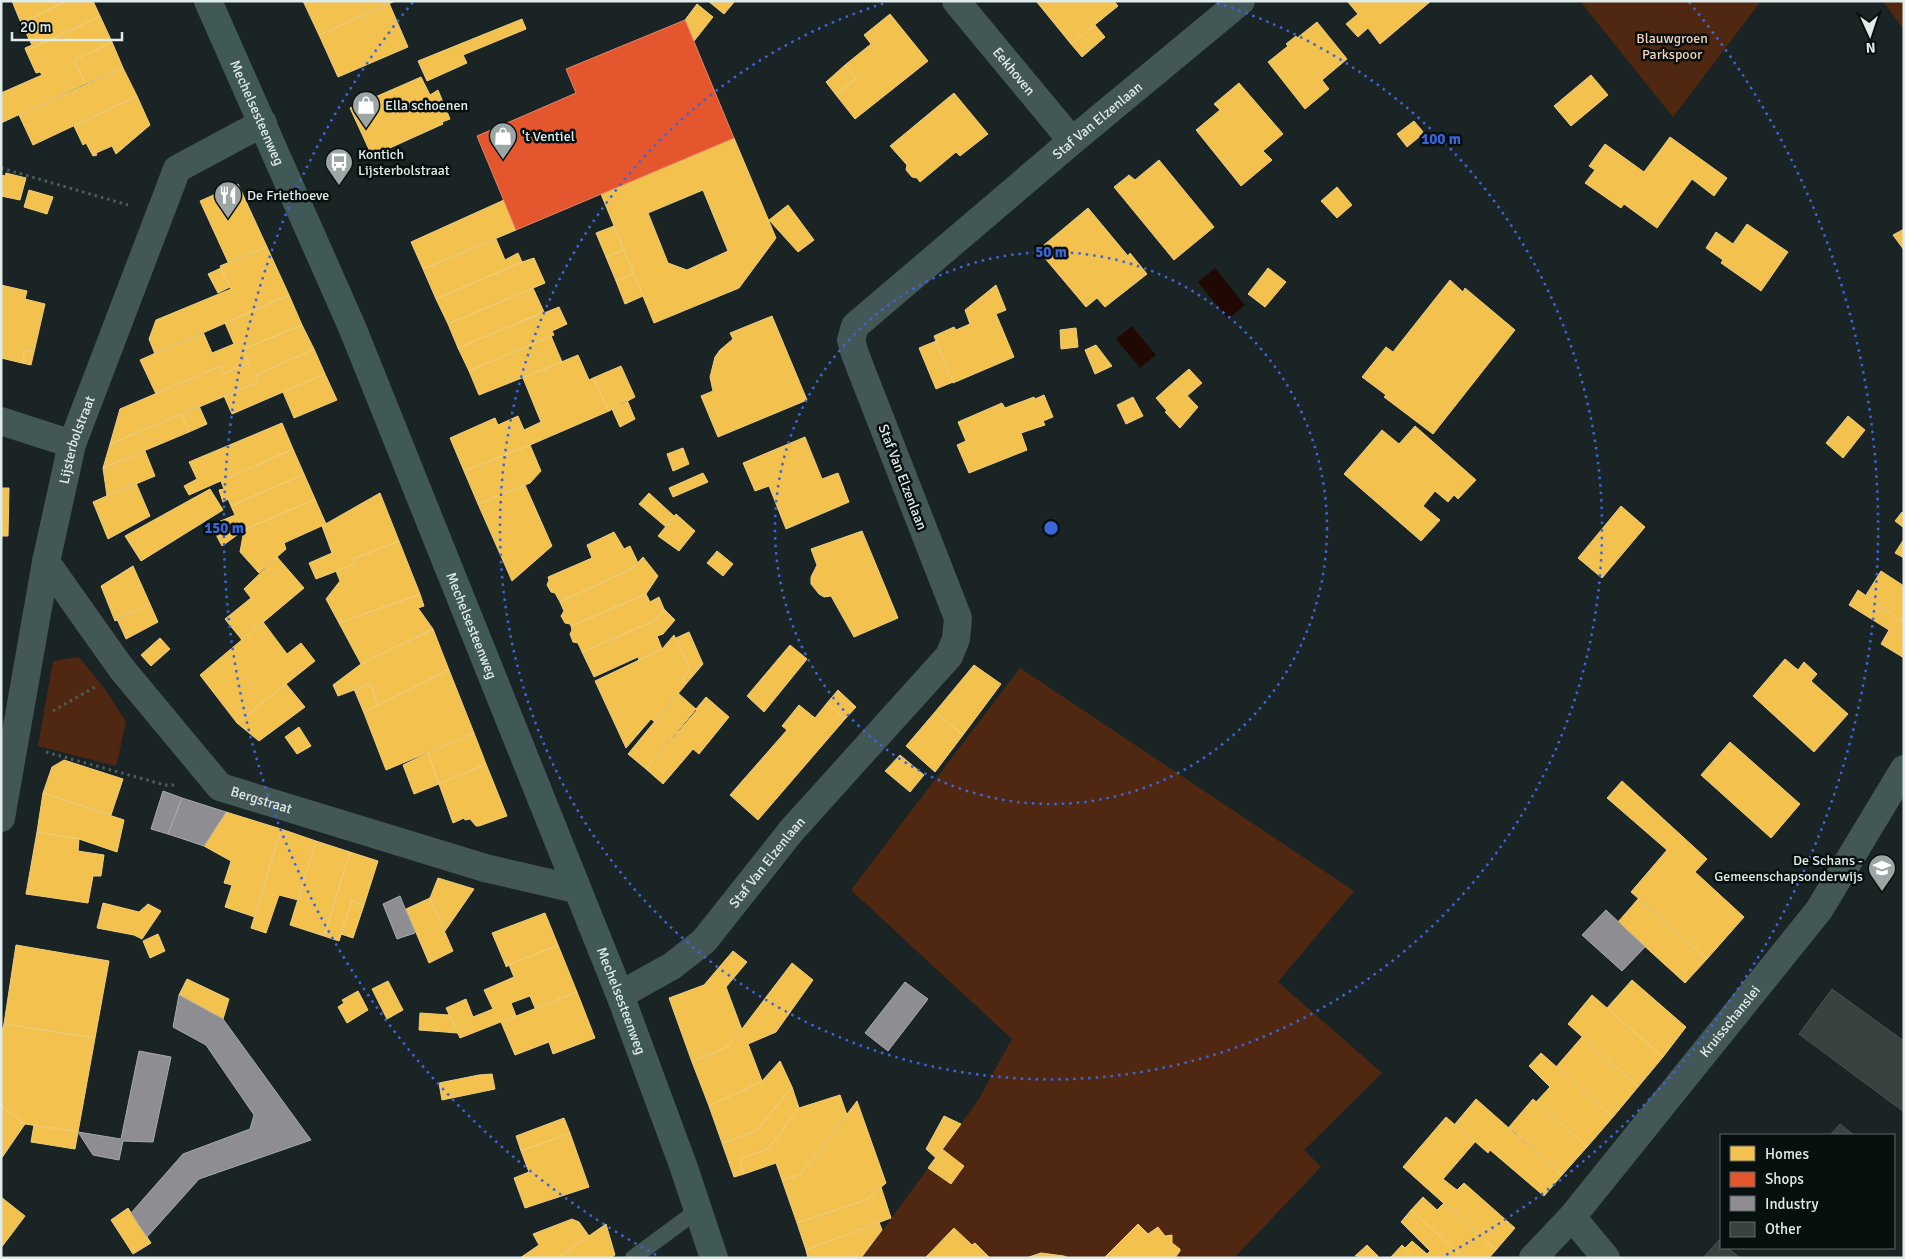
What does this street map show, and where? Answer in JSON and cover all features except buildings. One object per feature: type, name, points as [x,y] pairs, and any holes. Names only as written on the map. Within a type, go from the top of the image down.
[{"type":"street","name":"Mechelsesteenweg","points":[[208,1],[356,336],[620,995],[714,1258]]},
{"type":"street","name":"Eekhoven","points":[[956,1],[1072,141]]},
{"type":"street","name":"Staf Van Elzenlaan","points":[[620,995],[672,966],[704,940],[792,830],[949,656],[956,639],[958,618],[851,340],[854,326],[1241,1]]},
{"type":"street","name":"Lijsterbolstraat","points":[[1,818],[46,562],[72,444],[178,169],[263,123]]},
{"type":"street","points":[[1,421],[72,444]]},
{"type":"street","name":"Bergstraat","points":[[46,562],[121,668],[220,787],[485,868],[576,889]]},
{"type":"street","name":"Kruisschanslei","points":[[1533,1258],[1572,1217],[1819,910],[1904,769]]},
{"type":"street","points":[[1572,1217],[1606,1258]]},
{"type":"lane","points":[[633,1258],[698,1210]]},
{"type":"path","points":[[1,168],[160,214]]},
{"type":"path","points":[[51,713],[101,684],[121,668]]},
{"type":"path","points":[[45,748],[43,752],[165,785],[220,787]]},
{"type":"green space","name":"Blauwgroen Parkspoor","points":[[1580,1],[1761,1],[1673,117]]},
{"type":"green space","points":[[1883,1],[1904,1],[1904,30]]},
{"type":"green space","points":[[79,657],[105,689],[126,722],[116,766],[38,746],[53,661]]},
{"type":"green space","points":[[1020,668],[1354,891],[1278,982],[1382,1073],[1304,1150],[1321,1167],[1234,1258],[862,1258],[977,1102],[1012,1039],[851,890]]},
{"type":"shaded area","points":[[1215,268],[1245,305],[1228,319],[1198,282]]},
{"type":"shaded area","points":[[1132,326],[1156,355],[1140,368],[1116,339]]},
{"type":"place","name":"Ella schoenen","points":[[366,129]]},
{"type":"place","name":"'t Ventiel","points":[[503,160]]},
{"type":"place","name":"Kontich Lijsterbolstraat","points":[[339,186]]},
{"type":"place","name":"De Friethoeve","points":[[228,219]]},
{"type":"place","name":"De Schans - Gemeenschapsonderwijs","points":[[1882,892]]}]
